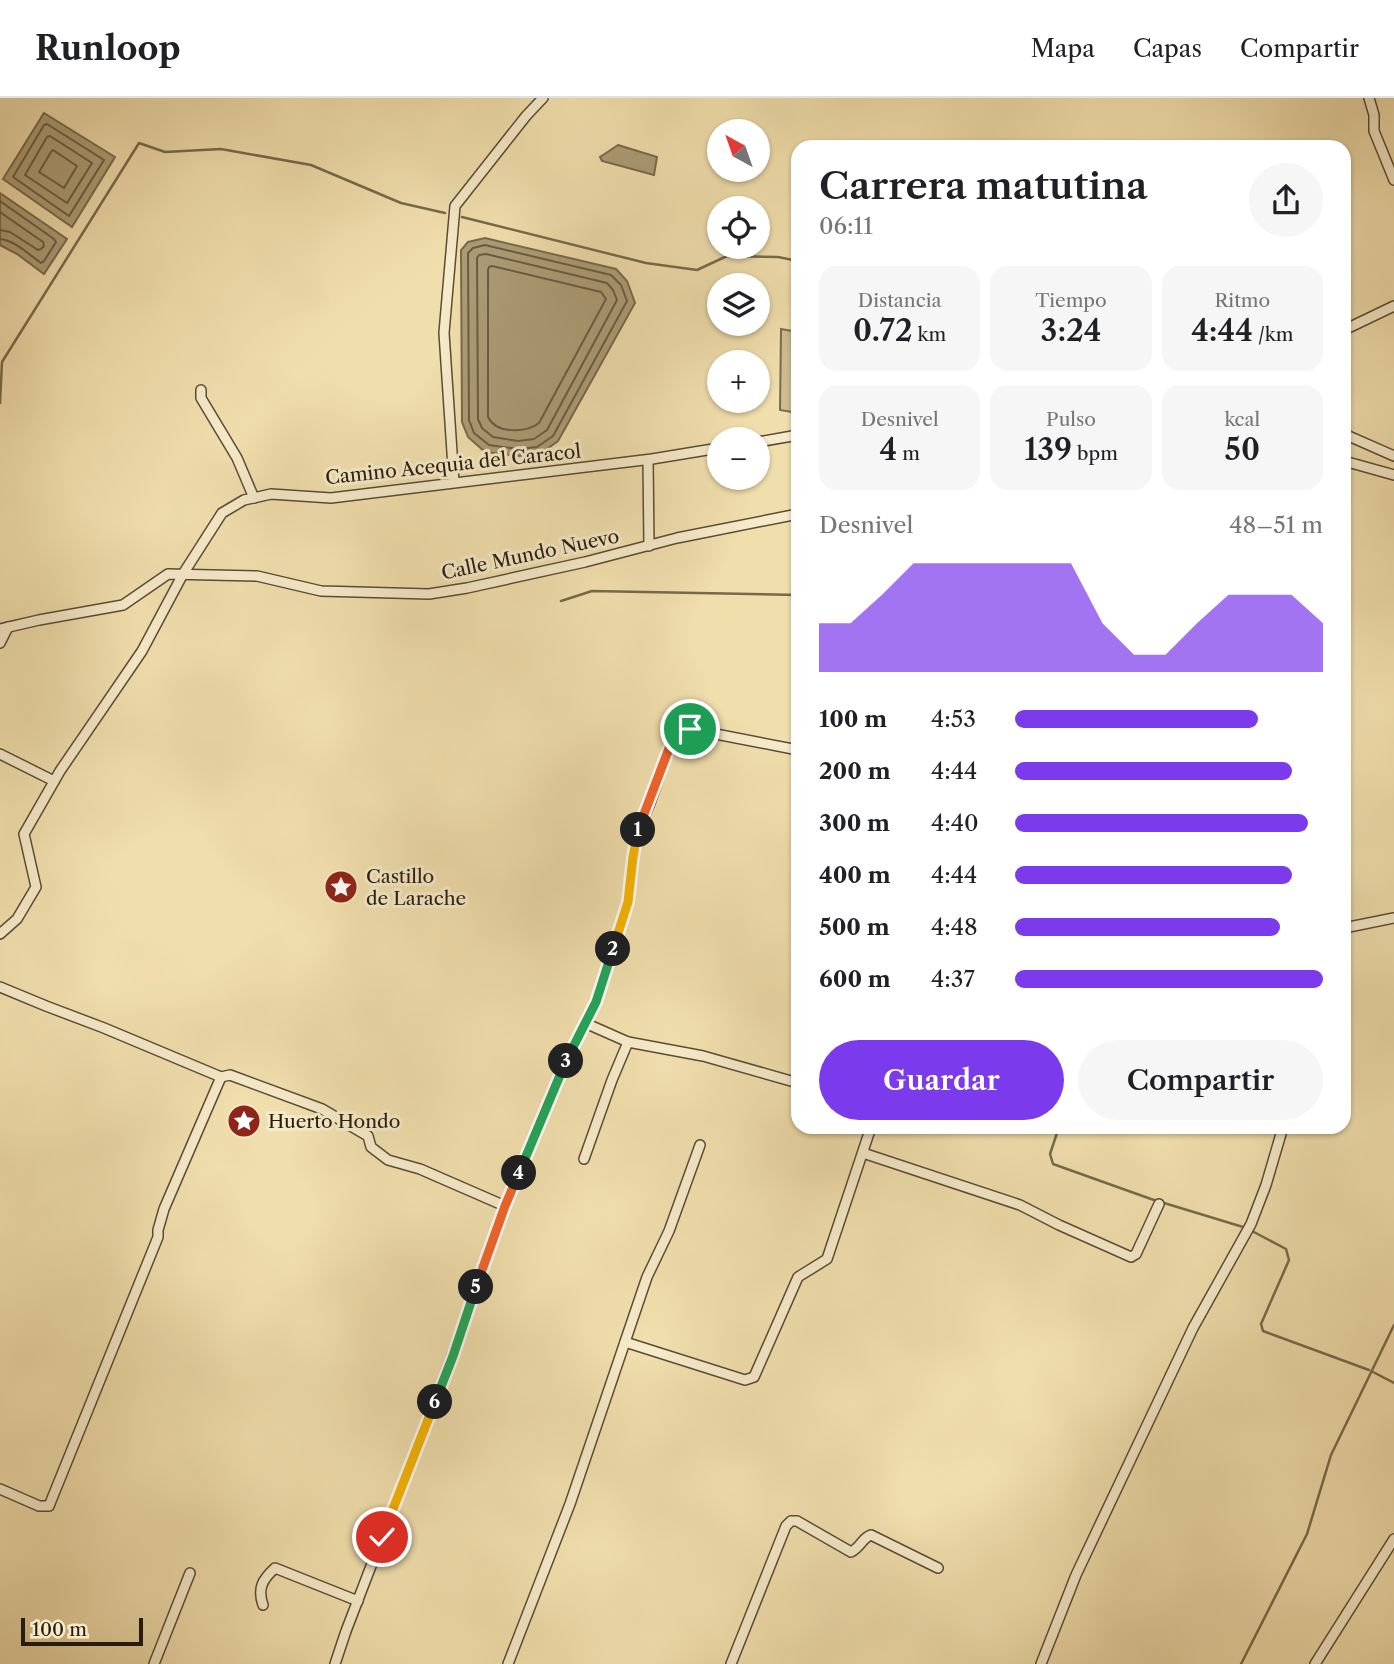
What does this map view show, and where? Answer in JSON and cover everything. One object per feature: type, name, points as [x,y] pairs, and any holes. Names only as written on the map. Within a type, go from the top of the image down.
[{"type":"street","points":[[454,482],[444,333],[455,206],[544,98]]},
{"type":"street","points":[[1369,98],[1374,115],[1374,131],[1394,180]]},
{"type":"street","points":[[1351,327],[1394,306]]},
{"type":"street","points":[[201,390],[201,398],[237,458],[254,498]]},
{"type":"street","points":[[770,440],[791,437]]},
{"type":"street","points":[[1351,437],[1394,456]]},
{"type":"street","name":"Camino Acequia del Caracol","points":[[0,934],[17,919],[36,887],[24,834],[54,781],[142,651],[183,574],[222,513],[244,500],[271,494],[331,498],[648,460],[707,450]]},
{"type":"street","points":[[648,460],[649,546]]},
{"type":"street","points":[[1351,463],[1394,475]]},
{"type":"street","name":"Calle Mundo Nuevo","points":[[183,574],[257,576],[321,591],[429,594],[467,588],[677,538],[791,515]]},
{"type":"street","points":[[0,643],[4,628],[122,605],[169,574],[183,574]]},
{"type":"street","points":[[335,1664],[453,1356],[505,1206],[561,1072],[596,1002],[628,902],[639,828],[676,730],[690,729],[791,749]]},
{"type":"street","points":[[0,754],[54,781]]},
{"type":"street","points":[[1351,927],[1394,918]]},
{"type":"street","points":[[0,987],[221,1077],[230,1075],[322,1109],[368,1136],[371,1147],[388,1160],[420,1169],[505,1206]]},
{"type":"street","points":[[585,1023],[628,1042],[703,1056],[791,1081]]},
{"type":"street","points":[[584,1159],[628,1042]]},
{"type":"street","points":[[0,1489],[39,1506],[49,1506],[158,1237],[164,1209],[221,1077]]},
{"type":"street","points":[[625,1342],[746,1380],[754,1377],[798,1277],[827,1259],[869,1134]]},
{"type":"street","points":[[1041,1664],[1076,1576],[1188,1340],[1251,1224],[1281,1134]]},
{"type":"street","points":[[508,1664],[570,1504],[647,1277],[668,1231],[700,1145]]},
{"type":"street","points":[[863,1153],[1020,1205],[1131,1257],[1136,1254],[1159,1204]]},
{"type":"street","points":[[731,1664],[786,1525],[791,1521],[797,1521],[851,1552],[858,1549],[865,1537],[871,1535],[938,1567]]},
{"type":"street","points":[[1315,1664],[1394,1539]]},
{"type":"street","points":[[263,1605],[260,1597],[263,1579],[275,1568],[358,1601]]},
{"type":"street","points":[[154,1664],[190,1573]]},
{"type":"shaded area","points":[[781,329],[791,331],[791,412],[780,410]]},
{"type":"water","points":[[44,113],[115,157],[72,227],[3,179]]},
{"type":"water","points":[[618,145],[657,157],[654,175],[602,161],[600,157]]},
{"type":"water","points":[[0,193],[67,239],[44,274],[0,245]]},
{"type":"water","points":[[485,238],[616,269],[627,281],[635,303],[558,441],[540,454],[518,456],[485,452],[468,437],[462,422],[461,250],[468,242]]},
{"type":"waterway","points":[[0,403],[2,362],[139,143],[165,152],[221,149],[311,165],[401,203],[445,213]]},
{"type":"waterway","points":[[462,217],[646,263],[697,270],[727,256],[791,260]]},
{"type":"waterway","points":[[561,601],[592,591],[791,595]]},
{"type":"waterway","points":[[1057,1134],[1050,1154],[1053,1164],[1151,1199],[1243,1227]]},
{"type":"waterway","points":[[1252,1231],[1286,1249],[1289,1260],[1261,1324],[1263,1331],[1369,1370]]},
{"type":"waterway","points":[[1241,1664],[1307,1534],[1331,1455],[1394,1325]]},
{"type":"waterway","points":[[1373,1372],[1394,1383]]},
{"type":"place","name":"Castillo de Larache","points":[[341,887]]},
{"type":"place","name":"Huerto Hondo","points":[[244,1121]]},
{"type":"route","points":[[382,1537],[453,1356],[505,1206],[561,1072],[596,1002],[628,902],[639,828],[676,730],[690,729]]}]
